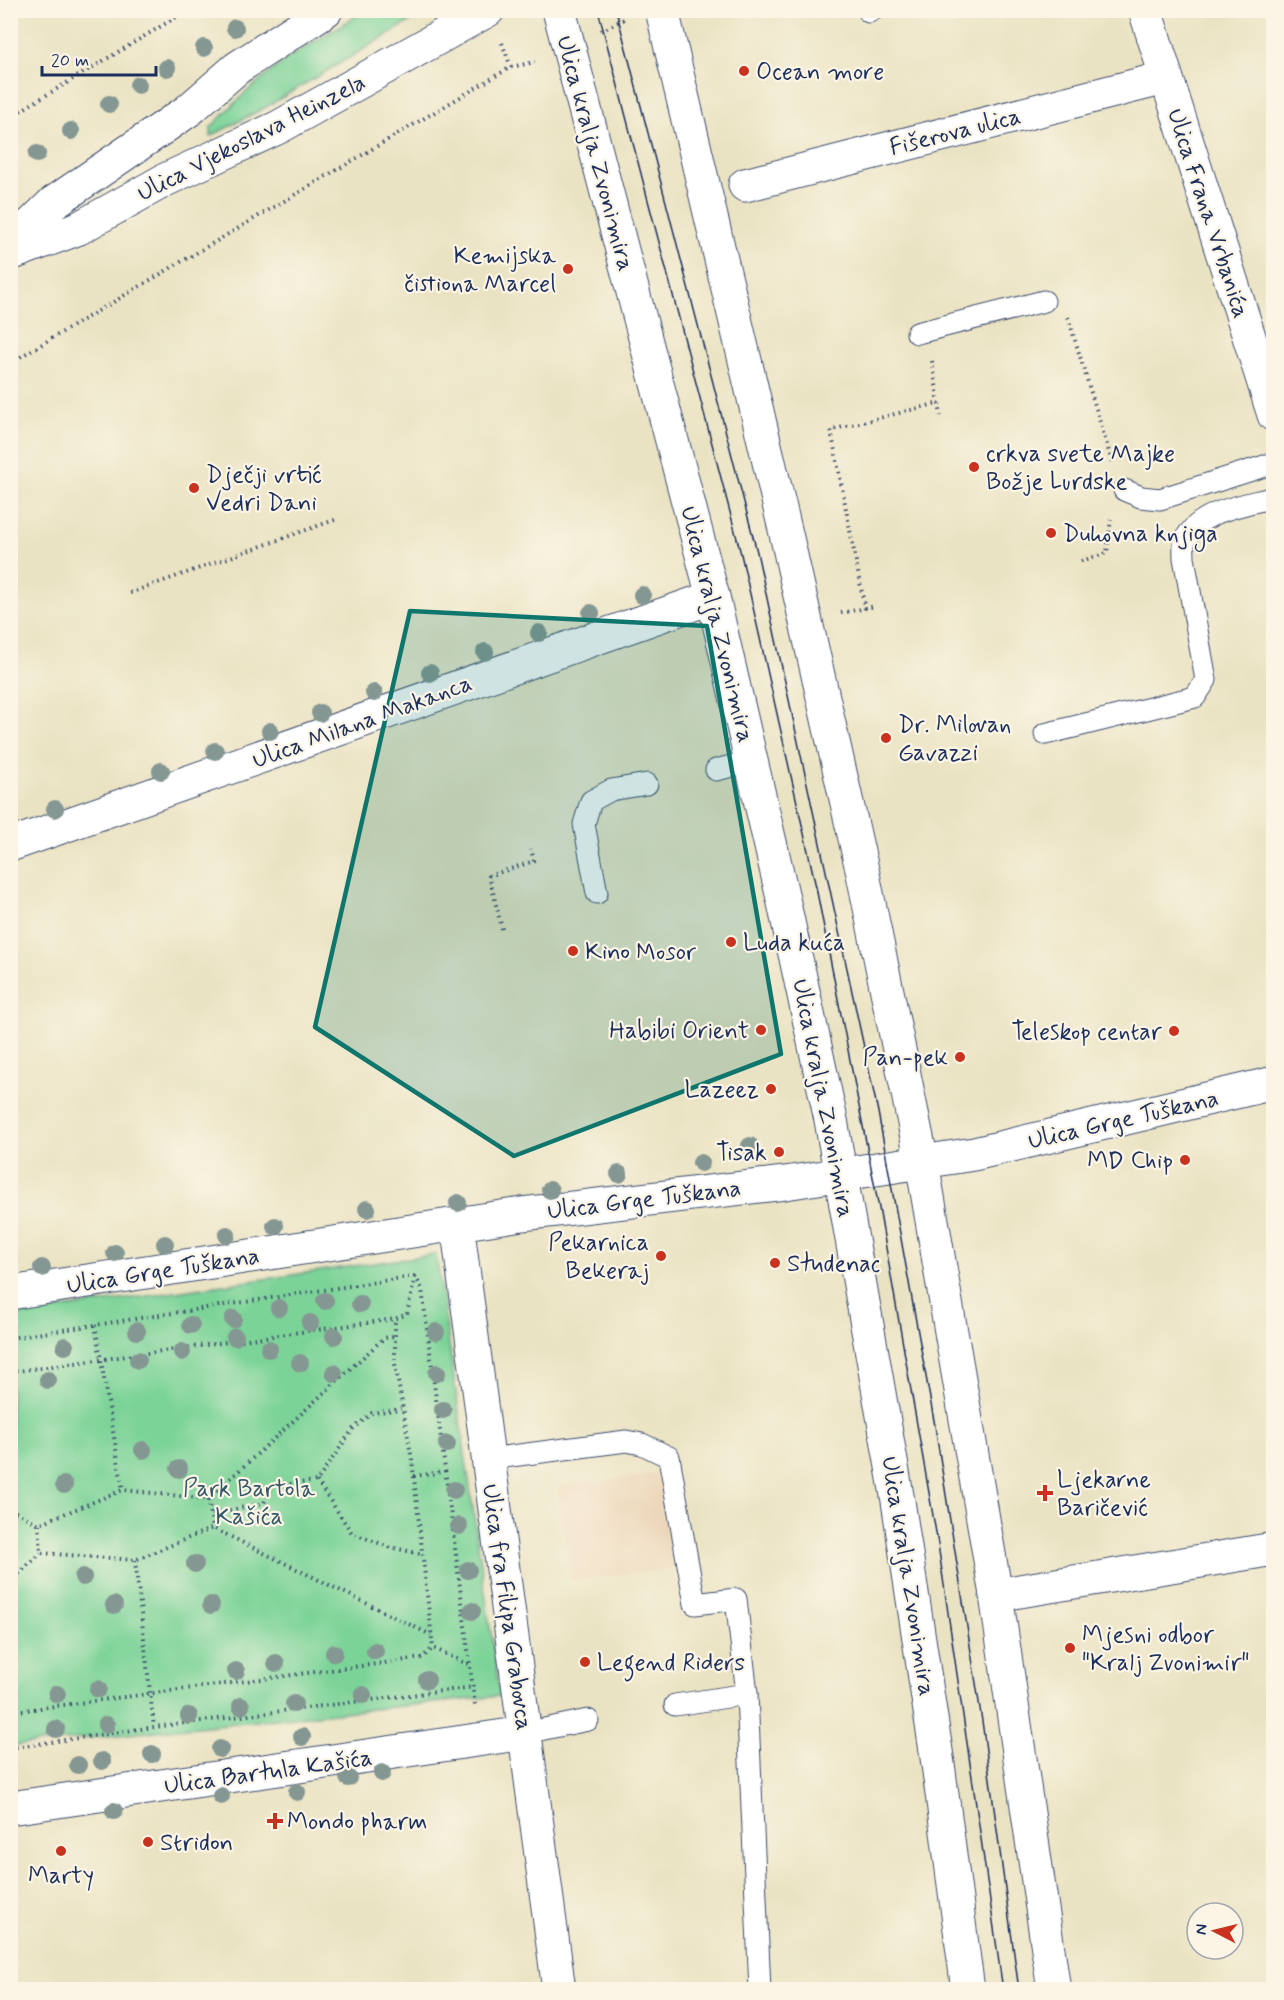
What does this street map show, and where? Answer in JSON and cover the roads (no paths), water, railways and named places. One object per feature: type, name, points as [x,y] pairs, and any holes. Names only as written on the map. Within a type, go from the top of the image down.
[{"type":"main road","name":"Ulica Vjekoslava Heinzela","points":[[10,245],[53,203],[189,110],[237,68],[326,10]]},
{"type":"main road","name":"Ulica kralja Zvonimira","points":[[559,10],[713,597],[752,761],[841,1175],[898,1501],[938,1764],[968,1989]]},
{"type":"main road","points":[[662,10],[861,862],[922,1162],[996,1595],[1054,1989]]},
{"type":"main road","name":"Ulica Frana Vrbanića","points":[[1145,10],[1274,415]]},
{"type":"main road","name":"Ulica Vjekoslava Heinzela","points":[[10,254],[79,228],[165,180],[494,24]]},
{"type":"main road","name":"Fišerova ulica","points":[[745,185],[1166,78]]},
{"type":"main road","name":"Ulica Milana Makanca","points":[[10,845],[713,597]]},
{"type":"main road","name":"Ulica Grge Tuškana","points":[[10,1293],[457,1224],[841,1175],[974,1154],[1274,1083]]},
{"type":"main road","name":"Ulica fra Filipa Grabovca","points":[[457,1224],[559,1989]]},
{"type":"main road","points":[[996,1595],[1274,1549]]},
{"type":"main road","name":"Ulica Bartula Kašića","points":[[10,1808],[525,1733]]},
{"type":"lane","points":[[922,332],[1044,301]]},
{"type":"lane","points":[[1124,490],[1141,497],[1160,499],[1274,463]]},
{"type":"lane","points":[[1045,734],[1195,697],[1206,680],[1184,558],[1184,542],[1193,527],[1210,516],[1274,497]]},
{"type":"lane","points":[[716,770],[752,761]]},
{"type":"lane","points":[[597,894],[584,824],[591,801],[611,790],[647,783]]},
{"type":"lane","points":[[488,1459],[626,1441],[642,1444],[669,1457],[695,1604],[736,1599],[747,1694],[760,1989]]},
{"type":"lane","points":[[675,1705],[747,1694]]},
{"type":"lane","points":[[525,1733],[588,1720]]},
{"type":"tram line","points":[[598,10],[741,554],[816,887],[879,1208],[938,1544],[1003,1990]]},
{"type":"tram line","points":[[616,10],[757,552],[878,1112],[935,1426],[982,1721],[1019,1990]]},
{"type":"place","name":"Ocean more","points":[[744,71]]},
{"type":"place","name":"Kemijska čistiona Marcel","points":[[568,269]]},
{"type":"place","name":"crkva svete Majke Božje Lurdske","points":[[974,467]]},
{"type":"place","name":"Dječji vrtić Vedri Dani","points":[[194,488]]},
{"type":"place","name":"Duhovna knjiga","points":[[1051,533]]},
{"type":"place","name":"Dr. Milovan Gavazzi","points":[[886,738]]},
{"type":"place","name":"Luda kuća","points":[[731,942]]},
{"type":"place","name":"Kino Mosor","points":[[573,951]]},
{"type":"place","name":"Habibi Orient","points":[[761,1030]]},
{"type":"place","name":"Teleskop centar","points":[[1174,1031]]},
{"type":"place","name":"Pan-pek","points":[[960,1057]]},
{"type":"place","name":"Lazeez","points":[[771,1089]]},
{"type":"place","name":"Tisak","points":[[779,1152]]},
{"type":"place","name":"MD Chip","points":[[1185,1160]]},
{"type":"place","name":"Pekarnica Bekeraj","points":[[661,1256]]},
{"type":"place","name":"Studenac","points":[[775,1263]]},
{"type":"place","name":"Ljekarne Baričević","points":[[1045,1493]]},
{"type":"place","name":"Mjesni odbor \"Kralj Zvonimir\"","points":[[1070,1648]]},
{"type":"place","name":"Legend Riders","points":[[585,1662]]},
{"type":"place","name":"Mondo pharm","points":[[275,1821]]},
{"type":"place","name":"Stridon","points":[[148,1842]]},
{"type":"place","name":"Marty","points":[[61,1851]]},
{"type":"park label","name":"Park Bartola Kašića","points":[[249,1502]]}]
